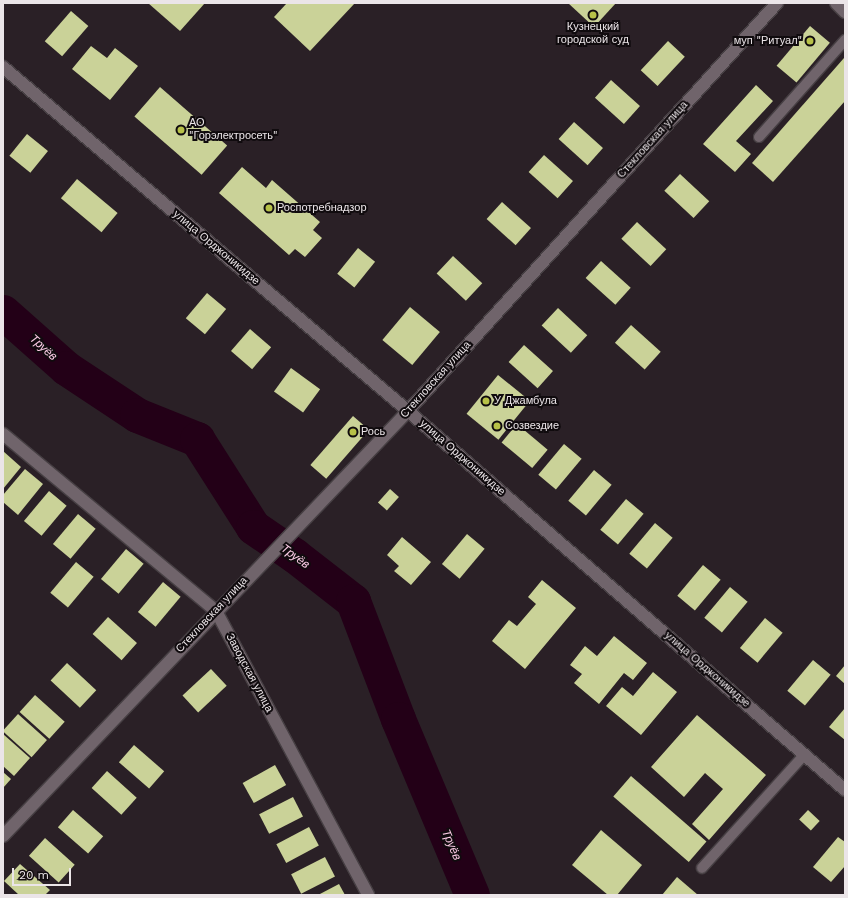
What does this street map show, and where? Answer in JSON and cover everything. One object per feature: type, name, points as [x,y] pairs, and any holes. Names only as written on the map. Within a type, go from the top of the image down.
[{"type":"street","name":"Стекловская улица","points":[[3,836],[250,575],[408,411],[777,3]]},
{"type":"street","points":[[836,3],[845,12]]},
{"type":"street","name":"улица Орджоникидзе","points":[[3,67],[408,411],[845,790]]},
{"type":"street","name":"Заводская улица","points":[[3,434],[216,611],[368,895]]},
{"type":"lane","points":[[759,136],[845,40]]},
{"type":"lane","points":[[702,868],[804,755]]},
{"type":"building","points":[[148,3],[205,3],[180,31]]},
{"type":"building","points":[[287,3],[355,3],[310,51],[274,17]]},
{"type":"building","name":"Кузнецкий городской суд","points":[[568,3],[616,3],[594,27]]},
{"type":"building","points":[[71,11],[88,26],[62,56],[45,41]]},
{"type":"building","points":[[810,26],[830,43],[796,83],[777,66]]},
{"type":"building","points":[[668,41],[685,57],[658,86],[641,70]]},
{"type":"building","points":[[91,46],[107,58],[115,48],[138,66],[110,100],[72,69]]},
{"type":"building","points":[[844,58],[845,101],[773,182],[752,163]]},
{"type":"building","points":[[611,80],[640,106],[624,124],[595,98]]},
{"type":"building","points":[[756,85],[773,101],[736,141],[751,154],[735,172],[703,144]]},
{"type":"building","name":"АО \"Горэлектросеть\"","points":[[160,87],[227,145],[202,175],[134,116]]},
{"type":"building","points":[[574,122],[603,148],[588,165],[559,139]]},
{"type":"building","points":[[27,134],[48,151],[30,173],[9,156]]},
{"type":"building","points":[[544,155],[573,181],[558,198],[529,172]]},
{"type":"building","name":"Роспотребнадзор","points":[[242,167],[266,188],[272,180],[320,222],[313,230],[322,238],[305,257],[295,249],[289,255],[219,193]]},
{"type":"building","points":[[680,174],[709,201],[694,218],[664,191]]},
{"type":"building","points":[[77,179],[118,213],[102,232],[61,198]]},
{"type":"building","points":[[502,202],[531,228],[516,245],[487,219]]},
{"type":"building","points":[[637,222],[666,249],[651,266],[621,239]]},
{"type":"building","points":[[358,248],[375,262],[354,287],[337,274]]},
{"type":"building","points":[[453,256],[482,283],[466,301],[437,274]]},
{"type":"building","points":[[601,261],[631,288],[615,305],[586,278]]},
{"type":"building","points":[[207,293],[226,309],[205,334],[186,318]]},
{"type":"building","points":[[410,307],[440,332],[412,365],[382,340]]},
{"type":"building","points":[[558,308],[587,335],[571,353],[542,326]]},
{"type":"building","points":[[631,325],[661,352],[645,370],[615,343]]},
{"type":"building","points":[[250,329],[271,347],[252,369],[231,351]]},
{"type":"building","points":[[524,345],[553,371],[538,388],[509,362]]},
{"type":"building","points":[[291,368],[320,389],[303,413],[274,391]]},
{"type":"building","points":[[498,375],[530,401],[498,440],[467,414]]},
{"type":"building","points":[[353,416],[369,430],[326,479],[310,465]]},
{"type":"building","points":[[517,424],[548,450],[532,468],[502,442]]},
{"type":"building","points":[[564,444],[582,459],[556,489],[538,475]]},
{"type":"building","points":[[3,451],[21,467],[3,489]]},
{"type":"building","points":[[25,469],[43,484],[18,515],[3,502],[3,495]]},
{"type":"building","points":[[594,470],[612,485],[586,515],[568,501]]},
{"type":"building","points":[[390,489],[399,497],[387,510],[378,502]]},
{"type":"building","points":[[49,491],[67,506],[42,536],[24,521]]},
{"type":"building","points":[[626,499],[644,514],[618,544],[600,530]]},
{"type":"building","points":[[78,514],[96,529],[71,559],[53,544]]},
{"type":"building","points":[[655,523],[673,538],[647,568],[629,554]]},
{"type":"building","points":[[467,534],[485,549],[460,579],[442,564]]},
{"type":"building","points":[[402,537],[431,562],[411,585],[394,571],[399,566],[387,555]]},
{"type":"building","points":[[126,549],[144,564],[119,594],[101,579]]},
{"type":"building","points":[[76,562],[94,577],[68,607],[50,593]]},
{"type":"building","points":[[703,565],[721,580],[695,610],[677,596]]},
{"type":"building","points":[[542,580],[576,608],[525,669],[492,641],[509,620],[517,626],[536,604],[528,597]]},
{"type":"building","points":[[163,582],[181,597],[156,627],[138,612]]},
{"type":"building","points":[[730,587],[748,602],[722,632],[704,618]]},
{"type":"building","points":[[108,617],[137,643],[122,660],[93,634]]},
{"type":"building","points":[[765,618],[783,633],[758,663],[740,648]]},
{"type":"building","points":[[614,636],[647,663],[633,680],[624,673],[599,704],[574,683],[582,674],[570,665],[585,646],[597,656]]},
{"type":"building","points":[[813,660],[831,675],[805,705],[787,691]]},
{"type":"building","points":[[67,663],[96,690],[80,708],[51,681]]},
{"type":"building","points":[[845,665],[845,684],[836,676]]},
{"type":"building","points":[[211,669],[227,686],[198,712],[182,696]]},
{"type":"building","points":[[653,672],[677,692],[641,735],[606,706],[622,687],[633,696]]},
{"type":"building","points":[[35,695],[65,722],[49,739],[20,712]]},
{"type":"building","points":[[845,708],[845,740],[829,727]]},
{"type":"building","points":[[18,714],[47,740],[32,757],[3,731]]},
{"type":"building","points":[[697,715],[766,775],[709,840],[692,824],[723,789],[705,773],[684,797],[651,767]]},
{"type":"building","points":[[3,734],[30,758],[14,776],[3,766]]},
{"type":"building","points":[[134,745],[164,771],[149,789],[119,762]]},
{"type":"building","points":[[275,765],[286,785],[254,803],[243,783]]},
{"type":"building","points":[[107,771],[137,798],[121,815],[92,788]]},
{"type":"building","points":[[3,772],[11,779],[3,788]]},
{"type":"building","points":[[631,776],[706,842],[689,862],[613,796]]},
{"type":"building","points":[[293,797],[303,817],[269,834],[259,814]]},
{"type":"building","points":[[73,810],[103,836],[88,854],[58,827]]},
{"type":"building","points":[[808,810],[820,821],[811,830],[799,820]]},
{"type":"building","points":[[309,827],[319,846],[286,863],[276,844]]},
{"type":"building","points":[[601,830],[642,865],[617,895],[608,895],[572,865]]},
{"type":"building","points":[[838,837],[845,842],[845,866],[831,882],[813,867]]},
{"type":"building","points":[[45,838],[75,865],[59,883],[29,856]]},
{"type":"building","points":[[325,857],[335,877],[301,894],[291,874]]},
{"type":"building","points":[[20,864],[50,890],[45,895],[19,895],[4,881]]},
{"type":"building","points":[[677,877],[698,895],[662,895]]},
{"type":"building","points":[[339,884],[345,895],[318,895]]},
{"type":"waterway","name":"Труёв","points":[[3,312],[66,368],[137,415],[197,439],[253,527],[294,555],[353,601],[398,719],[472,895]]},
{"type":"place","name":"Кузнецкий городской суд","points":[[593,15]]},
{"type":"place","name":"муп \"Ритуал\"","points":[[810,41]]},
{"type":"place","name":"АО \"Горэлектросеть\"","points":[[181,130]]},
{"type":"place","name":"Роспотребнадзор","points":[[269,208]]},
{"type":"place","name":"У Джамбула","points":[[486,401]]},
{"type":"place","name":"Созвездие","points":[[497,426]]},
{"type":"place","name":"Рось","points":[[353,432]]}]
